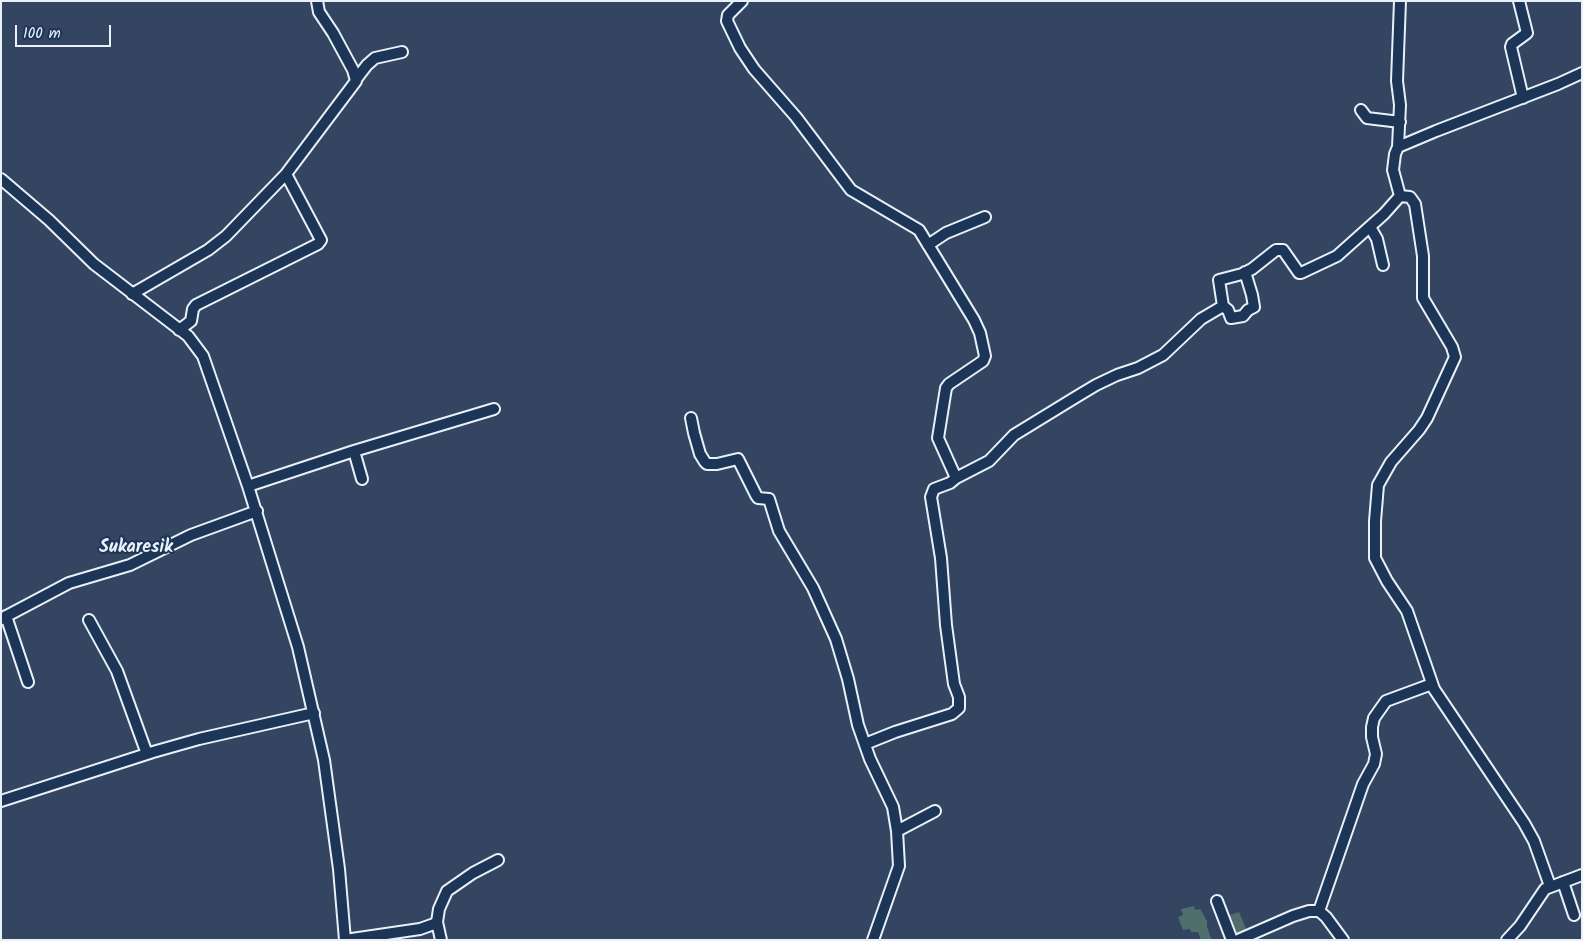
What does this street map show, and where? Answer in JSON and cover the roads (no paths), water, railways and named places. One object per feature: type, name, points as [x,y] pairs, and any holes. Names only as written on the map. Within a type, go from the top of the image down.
[{"type":"street","points":[[317,1],[319,12],[334,33],[357,78]]},
{"type":"street","points":[[742,1],[728,15],[727,21],[740,48],[754,69],[796,117],[851,190],[915,226],[974,320],[980,333],[985,356],[984,360],[946,388],[938,438],[956,478]]},
{"type":"street","points":[[1400,1],[1397,81],[1400,122],[1398,147],[1393,170],[1400,196]]},
{"type":"street","points":[[1519,1],[1527,33],[1512,44],[1511,47],[1523,98]]},
{"type":"street","points":[[132,294],[208,250],[226,236],[286,174],[367,64],[375,58],[402,52]]},
{"type":"street","points":[[1398,147],[1582,73]]},
{"type":"street","points":[[1361,110],[1367,118],[1400,122]]},
{"type":"street","points":[[179,330],[191,321],[193,309],[196,306],[318,244],[321,240],[286,174]]},
{"type":"street","points":[[1,178],[49,220],[94,264],[194,342],[203,356],[257,511],[290,618],[314,713],[324,760],[339,866],[345,940],[420,929],[437,922]]},
{"type":"street","points":[[1245,272],[1254,307],[1243,316],[1231,318],[1228,310],[1222,306],[1219,280],[1252,269],[1276,250],[1283,250],[1297,270],[1302,273],[1337,256],[1370,227],[1400,196]]},
{"type":"street","points":[[1400,196],[1410,197],[1415,204],[1423,256],[1423,298],[1452,347],[1455,357],[1419,430],[1391,462],[1378,485],[1375,521],[1375,558],[1387,581],[1407,611],[1432,684],[1527,828],[1534,841],[1550,886]]},
{"type":"street","points":[[928,245],[946,233],[985,217]]},
{"type":"street","points":[[1370,227],[1377,239],[1383,265]]},
{"type":"street","points":[[865,744],[895,732],[952,714],[959,708],[959,697],[954,684],[946,625],[941,558],[931,497],[934,489],[950,483],[989,461],[1014,435],[1096,385],[1138,368],[1163,355],[1201,319],[1222,306]]},
{"type":"street","points":[[248,486],[354,451],[494,409]]},
{"type":"street","points":[[691,418],[694,433],[705,462],[707,464],[717,464],[738,459],[757,497],[769,499],[779,531],[802,568],[836,639],[848,679],[854,711],[870,759],[893,806],[897,831],[898,866],[873,940]]},
{"type":"street","points":[[354,451],[362,479]]},
{"type":"street","points":[[28,682],[4,618],[68,583],[127,567],[191,535],[257,511]]},
{"type":"street","points":[[89,620],[117,671],[147,754]]},
{"type":"street","points":[[1318,911],[1363,784],[1374,764],[1376,754],[1372,727],[1374,718],[1386,700],[1432,684]]},
{"type":"street","points":[[1,801],[199,739],[314,713]]},
{"type":"street","points":[[897,831],[936,811]]},
{"type":"street","points":[[441,940],[437,922],[439,908],[447,891],[498,860]]},
{"type":"street","points":[[1507,940],[1520,926],[1541,893],[1550,886],[1582,875]]},
{"type":"street","points":[[1563,882],[1574,915]]},
{"type":"street","points":[[1217,900],[1232,940]]},
{"type":"street","points":[[1238,940],[1309,911],[1318,911],[1326,917],[1343,940]]},
{"type":"district","name":"Sukaresik","points":[[136,549]]}]
